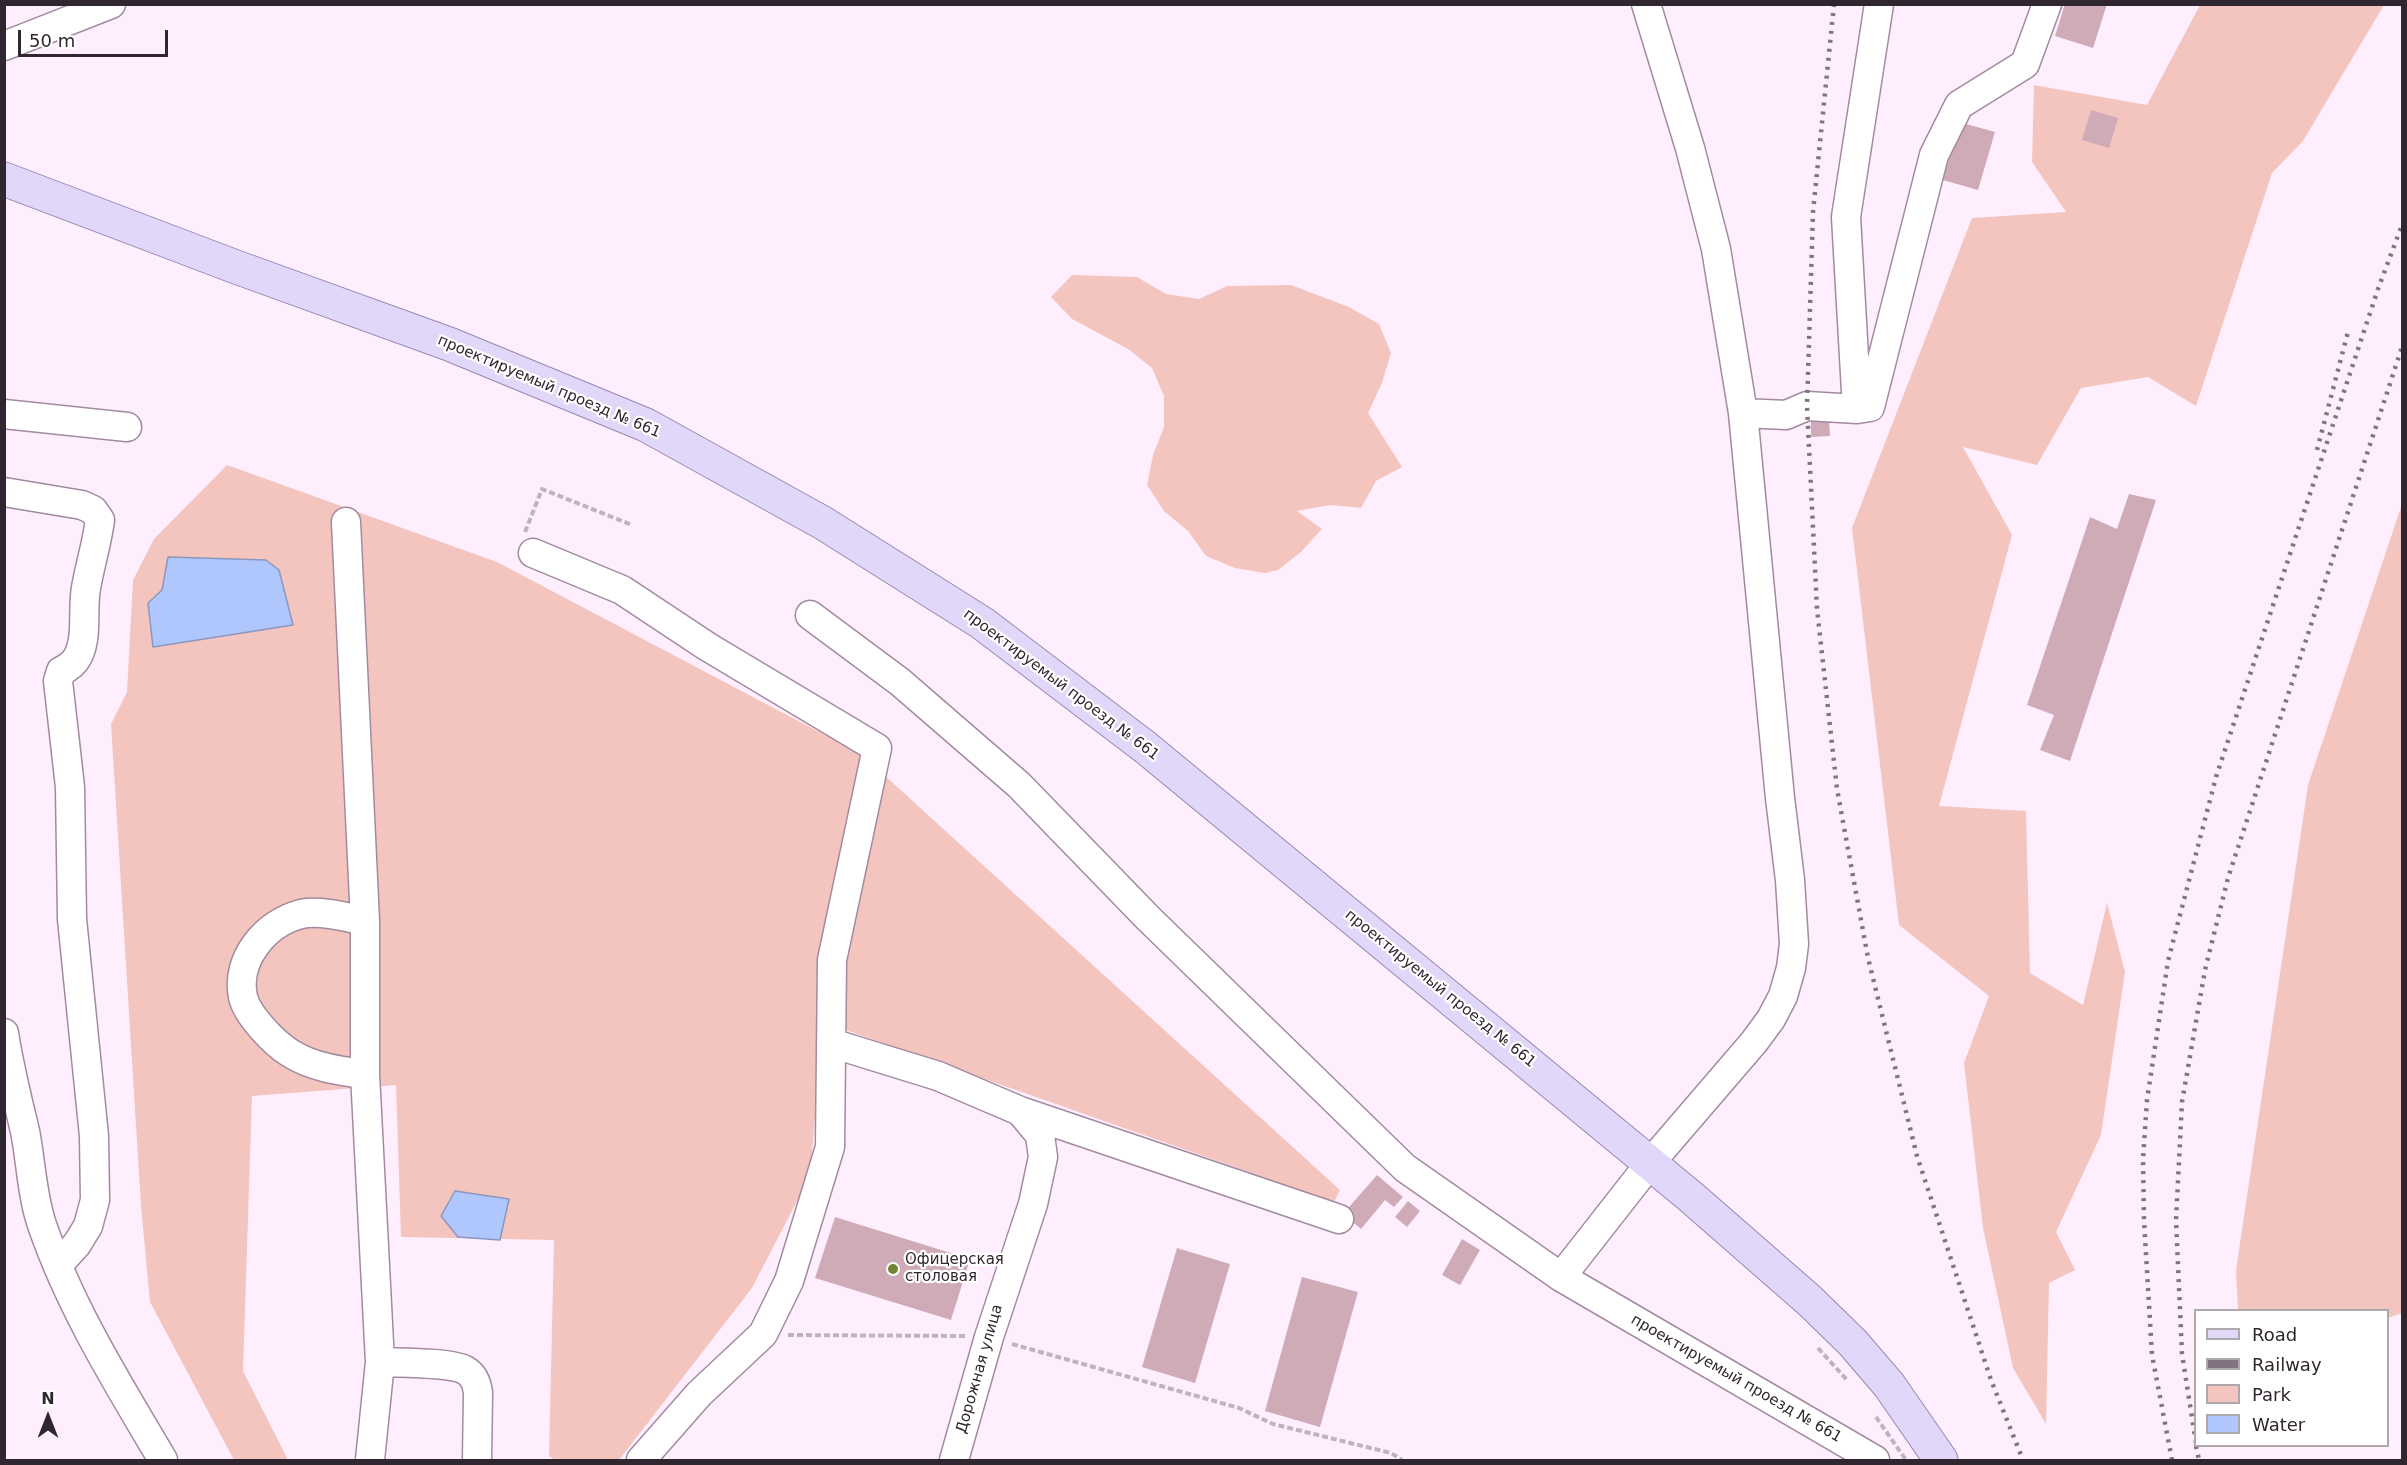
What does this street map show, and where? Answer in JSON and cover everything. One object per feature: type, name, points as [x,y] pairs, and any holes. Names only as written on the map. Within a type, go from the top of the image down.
[{"type":"main road","name":"проектируемый проезд № 661","points":[[4,179],[236,267],[449,344],[646,425],[823,523],[982,623],[1145,747],[1651,1162],[1810,1301],[1853,1343],[1888,1386],[1941,1461]]},
{"type":"street","points":[[4,46],[111,4]]},
{"type":"street","points":[[1561,1277],[1651,1162],[1771,1019],[1783,996],[1791,968],[1794,944],[1790,880],[1743,413],[1716,249],[1690,148],[1646,4]]},
{"type":"street","points":[[1857,409],[1846,217],[1879,4]]},
{"type":"street","points":[[1743,413],[1786,415],[1807,406],[1857,409],[1870,407],[1934,155],[1959,105],[2025,64],[2047,4]]},
{"type":"street","points":[[4,414],[127,427]]},
{"type":"street","points":[[4,492],[82,505],[93,510],[100,520],[85,590],[84,632],[80,651],[77,659],[69,668],[61,671],[58,681],[70,787],[72,919],[94,1136],[95,1200],[87,1226],[77,1244],[58,1265]]},
{"type":"street","points":[[346,522],[365,921],[364,1074],[381,1362],[370,1461]]},
{"type":"street","points":[[533,553],[622,590],[708,647],[877,748],[832,960],[830,1147],[789,1281],[763,1334],[699,1394],[641,1461]]},
{"type":"street","name":"проектируемый проезд № 661","points":[[810,615],[900,682],[1019,785],[1148,918],[1405,1168],[1561,1277],[1875,1461]]},
{"type":"street","points":[[364,1074],[328,1069],[289,1053],[256,1022],[243,998],[243,977],[254,946],[267,930],[301,914],[325,914],[365,921]]},
{"type":"street","points":[[4,1033],[9,1071],[25,1131],[42,1223],[58,1265],[97,1347],[163,1461]]},
{"type":"street","points":[[831,1043],[938,1076],[1020,1111],[1339,1219]]},
{"type":"street","name":"Дорожная улица","points":[[954,1461],[988,1337],[1033,1204],[1043,1156],[1040,1135],[1020,1111]]},
{"type":"street","points":[[381,1362],[452,1366],[470,1374],[478,1393],[477,1461]]},
{"type":"path","points":[[533,553],[521,544],[542,489],[632,525]]},
{"type":"path","points":[[763,1334],[988,1337],[1239,1408],[1273,1424],[1391,1453],[1402,1461]]},
{"type":"path","points":[[1816,1347],[1854,1387]]},
{"type":"path","points":[[1874,1414],[1906,1461]]},
{"type":"green space","points":[[2200,5],[2384,5],[2303,141],[2272,173],[2196,406],[2148,377],[2081,388],[2037,465],[1963,447],[2012,535],[1939,806],[2026,811],[2030,973],[2083,1005],[2107,903],[2125,972],[2101,1135],[2056,1232],[2075,1270],[2049,1283],[2046,1424],[2013,1368],[1983,1228],[1964,1063],[1989,996],[1899,925],[1852,528],[1972,218],[2066,212],[2032,162],[2034,85],[2147,105]]},
{"type":"green space","points":[[1072,275],[1137,277],[1166,294],[1199,299],[1227,286],[1291,285],[1349,307],[1379,324],[1391,353],[1382,383],[1368,413],[1402,467],[1376,481],[1361,508],[1330,505],[1297,511],[1322,529],[1301,552],[1278,570],[1265,573],[1235,568],[1206,556],[1188,531],[1164,511],[1147,485],[1153,455],[1164,427],[1164,396],[1152,368],[1128,349],[1072,319],[1051,297]]},
{"type":"green space","points":[[227,465],[497,562],[861,754],[1340,1190],[1334,1202],[823,1022],[810,1176],[752,1288],[619,1460],[555,1460],[549,1456],[554,1240],[401,1237],[396,1085],[252,1096],[243,1371],[288,1460],[234,1460],[150,1302],[141,1206],[111,724],[127,692],[133,580],[154,539]]},
{"type":"green space","points":[[2402,504],[2402,1313],[2389,1318],[2389,1309],[2238,1309],[2236,1270],[2308,785]]},
{"type":"water","points":[[168,557],[266,560],[279,570],[293,625],[153,647],[148,603],[162,590]]},
{"type":"water","points":[[455,1191],[509,1199],[500,1240],[458,1237],[441,1216]]},
{"type":"building","points":[[2065,4],[2107,4],[2093,48],[2055,36]]},
{"type":"building","points":[[2091,110],[2118,118],[2109,148],[2082,140]]},
{"type":"building","points":[[1959,122],[1995,132],[1978,190],[1943,180]]},
{"type":"building","points":[[1811,420],[1829,420],[1830,436],[1811,437]]},
{"type":"building","points":[[2129,494],[2156,500],[2070,761],[2040,750],[2054,715],[2027,705],[2090,517],[2117,529]]},
{"type":"building","points":[[1377,1175],[1403,1197],[1394,1207],[1385,1200],[1361,1229],[1343,1214]]},
{"type":"building","points":[[1408,1201],[1420,1211],[1407,1227],[1395,1217]]},
{"type":"building","name":"Офицерская столовая","points":[[835,1217],[970,1259],[951,1320],[815,1278]]},
{"type":"building","points":[[1462,1239],[1480,1250],[1460,1285],[1442,1275]]},
{"type":"building","points":[[1177,1248],[1230,1264],[1195,1383],[1142,1367]]},
{"type":"building","points":[[1302,1277],[1358,1292],[1320,1427],[1265,1411]]},
{"type":"railway","points":[[1834,4],[1813,212],[1807,406],[1817,609],[1837,789],[1868,958],[1917,1156],[1991,1380],[2023,1460]]},
{"type":"railway","points":[[2172,1460],[2152,1355],[2143,1160],[2147,1100],[2168,961],[2216,777],[2378,289],[2402,225]]},
{"type":"railway","points":[[2317,450],[2348,332]]},
{"type":"railway","points":[[2194,1430],[2182,1354],[2176,1220],[2182,1102],[2205,970],[2228,878],[2402,347]]},
{"type":"railway","points":[[2196,1447],[2199,1460]]},
{"type":"place","name":"Офицерская столовая","points":[[893,1269]]}]
